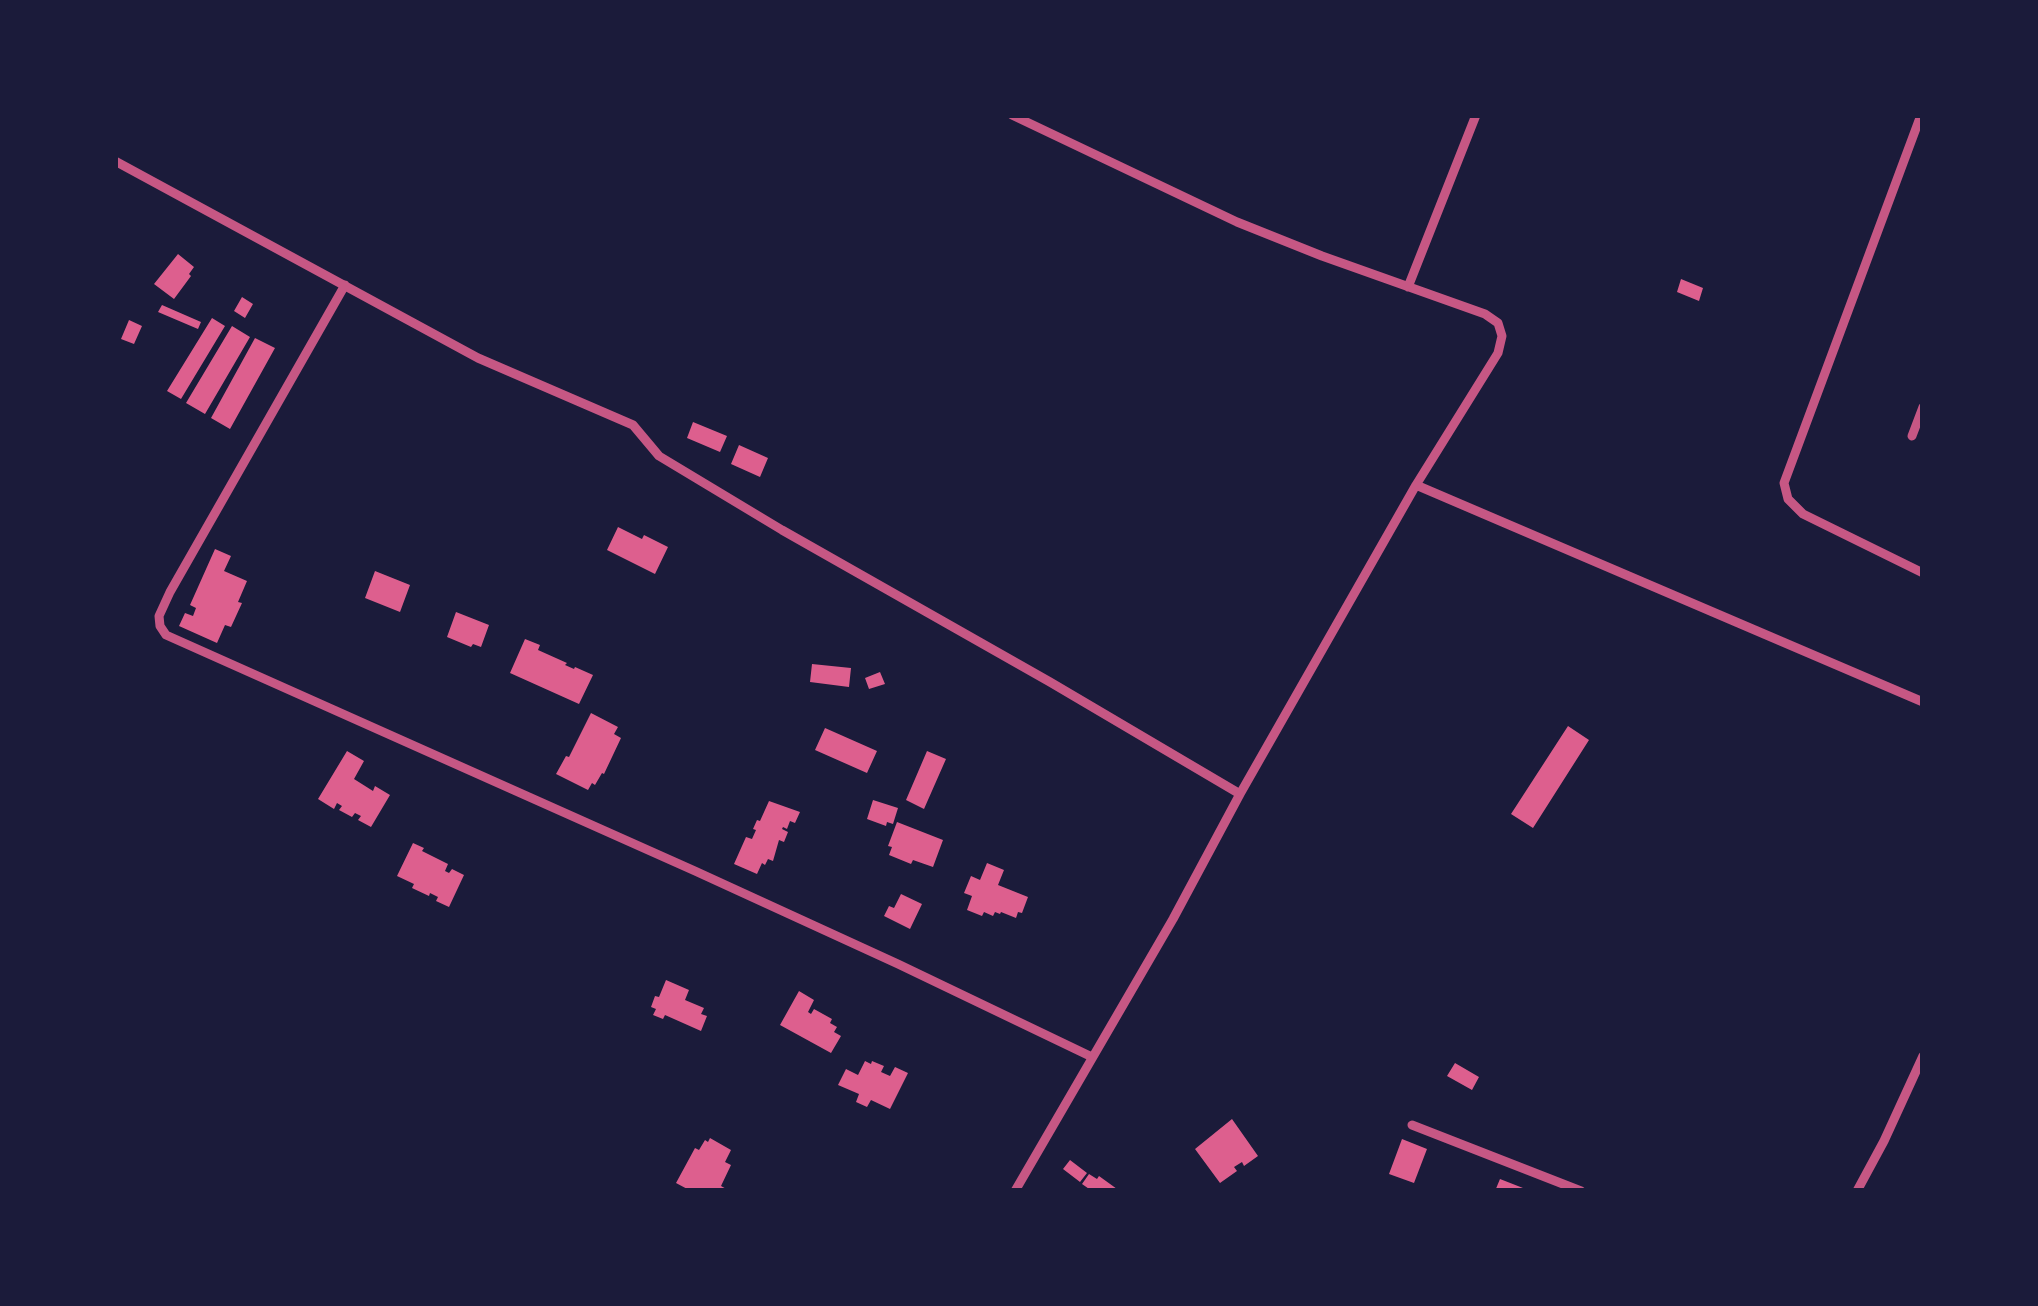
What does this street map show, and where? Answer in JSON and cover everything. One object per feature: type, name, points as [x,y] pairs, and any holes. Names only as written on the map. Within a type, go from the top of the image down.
[{"type":"street","points":[[1012,115],[1237,222],[1485,314],[1498,323],[1502,336],[1498,353],[1416,485],[1015,1191]]},
{"type":"street","points":[[1408,287],[1476,115]]},
{"type":"street","points":[[1921,115],[1784,483],[1788,499],[1803,514],[1923,573]]},
{"type":"street","points":[[115,162],[478,358],[633,425],[659,456],[1240,794]]},
{"type":"street","points":[[345,285],[170,592],[158,616],[166,635],[695,871],[1092,1057]]},
{"type":"street","points":[[1912,436],[1923,407]]},
{"type":"street","points":[[1416,485],[1923,702]]},
{"type":"street","points":[[1857,1191],[1923,1056]]},
{"type":"street","points":[[1412,1125],[1581,1191]]},
{"type":"building","points":[[178,254],[194,267],[174,299],[154,284]]},
{"type":"building","points":[[1681,279],[1703,288],[1699,301],[1677,292]]},
{"type":"building","points":[[242,297],[253,304],[245,318],[234,311]]},
{"type":"building","points":[[162,305],[201,322],[198,329],[158,312]]},
{"type":"building","points":[[212,318],[225,326],[181,399],[167,391]]},
{"type":"building","points":[[129,320],[142,326],[134,344],[121,339]]},
{"type":"building","points":[[232,326],[250,337],[205,414],[186,403]]},
{"type":"building","points":[[255,338],[275,348],[230,429],[211,418]]},
{"type":"building","points":[[693,422],[727,436],[720,452],[687,438]]},
{"type":"building","points":[[739,445],[768,458],[760,477],[731,464]]},
{"type":"building","points":[[618,527],[668,547],[655,574],[607,550]]},
{"type":"building","points":[[215,549],[231,556],[224,571],[247,581],[231,627],[225,625],[217,643],[179,626],[185,613],[193,616],[196,608],[190,605]]},
{"type":"building","points":[[375,571],[410,585],[400,612],[365,598]]},
{"type":"building","points":[[456,612],[489,625],[481,647],[447,637]]},
{"type":"building","points":[[525,639],[540,645],[538,650],[565,665],[593,675],[579,704],[510,673]]},
{"type":"building","points":[[812,664],[851,668],[849,687],[810,682]]},
{"type":"building","points":[[880,672],[885,684],[869,689],[865,678]]},
{"type":"building","points":[[591,713],[618,727],[614,734],[621,738],[604,774],[588,790],[556,774]]},
{"type":"building","points":[[1568,726],[1589,740],[1533,828],[1511,814]]},
{"type":"building","points":[[825,728],[877,751],[867,773],[815,750]]},
{"type":"building","points":[[347,751],[364,761],[354,779],[373,791],[375,786],[390,795],[371,827],[358,820],[361,816],[355,813],[352,817],[339,810],[342,806],[337,803],[334,809],[318,799]]},
{"type":"building","points":[[927,751],[946,759],[924,809],[906,800]]},
{"type":"building","points":[[873,800],[898,808],[893,824],[887,822],[886,826],[867,819]]},
{"type":"building","points":[[769,801],[800,812],[795,823],[790,821],[787,829],[783,827],[788,832],[784,842],[779,840],[773,861],[762,863],[757,874],[734,864],[746,837],[752,839],[757,820],[760,821]]},
{"type":"building","points":[[897,822],[943,840],[933,867],[889,855],[892,847],[888,846]]},
{"type":"building","points":[[413,843],[448,864],[445,871],[449,873],[452,869],[464,875],[449,907],[397,876]]},
{"type":"building","points":[[987,863],[1004,870],[998,885],[1028,897],[1016,918],[1001,912],[993,916],[984,912],[982,916],[967,910],[972,896],[964,893],[971,876],[980,880]]},
{"type":"building","points":[[901,894],[922,904],[910,929],[884,916],[889,906],[894,908]]},
{"type":"building","points":[[666,980],[689,990],[685,1000],[704,1008],[701,1014],[707,1016],[701,1031],[665,1015],[663,1019],[653,1015],[655,996],[659,997]]},
{"type":"building","points":[[799,991],[814,1000],[808,1012],[811,1014],[814,1009],[832,1019],[830,1023],[837,1027],[834,1032],[841,1036],[831,1053],[780,1025]]},
{"type":"building","points":[[865,1061],[884,1066],[881,1072],[890,1076],[895,1067],[908,1073],[890,1109],[871,1100],[867,1107],[856,1102],[859,1094],[838,1085],[846,1069],[858,1075]]},
{"type":"building","points":[[1455,1063],[1479,1077],[1472,1090],[1447,1076]]},
{"type":"building","points":[[1232,1119],[1258,1156],[1244,1166],[1242,1162],[1234,1167],[1237,1171],[1220,1183],[1195,1149]]},
{"type":"building","points":[[710,1138],[731,1150],[725,1162],[731,1165],[721,1186],[730,1191],[691,1191],[676,1183],[695,1148],[699,1150]]},
{"type":"building","points":[[1402,1139],[1427,1149],[1414,1183],[1389,1174]]},
{"type":"building","points":[[1070,1160],[1087,1173],[1080,1182],[1063,1169]]},
{"type":"building","points":[[1089,1174],[1097,1179],[1099,1176],[1116,1191],[1092,1191],[1082,1184]]},
{"type":"building","points":[[1500,1179],[1523,1188],[1522,1191],[1495,1191]]}]
